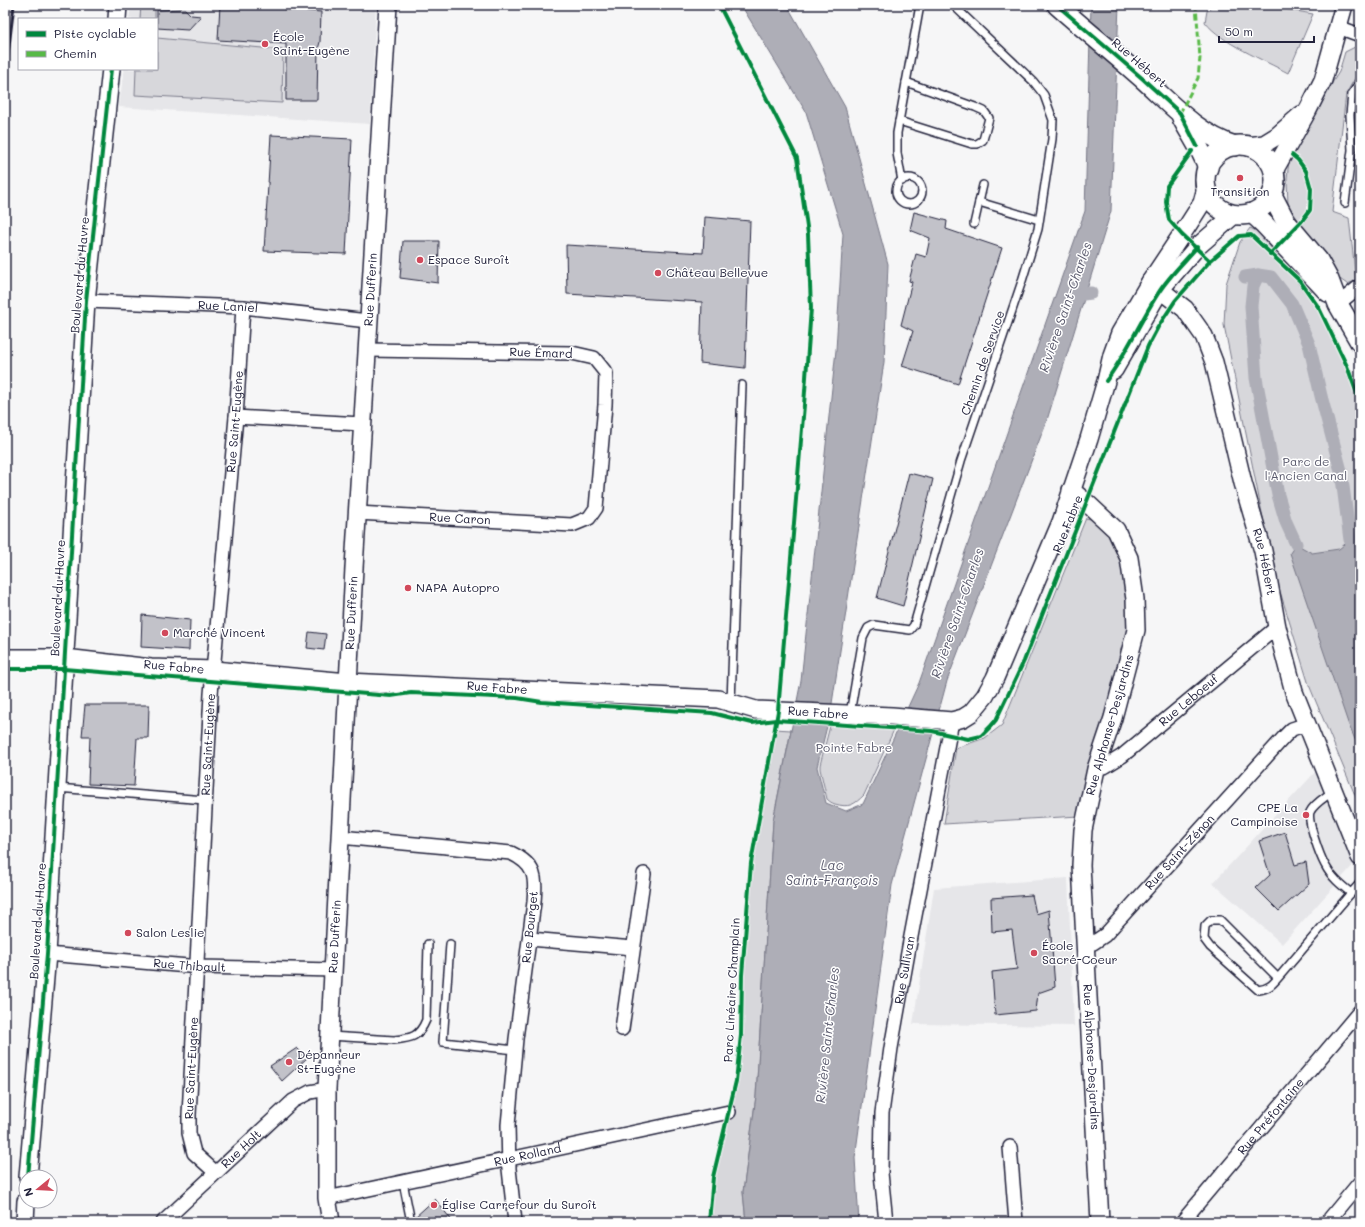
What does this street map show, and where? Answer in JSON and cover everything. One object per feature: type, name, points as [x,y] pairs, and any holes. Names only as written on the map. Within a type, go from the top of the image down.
[{"type":"main road","name":"Rue Hébert","points":[[1060,7],[1143,78],[1180,113],[1208,134],[1224,142],[1241,146]]},
{"type":"main road","name":"Rue Hébert","points":[[1180,113],[1192,137],[1204,156],[1208,168]]},
{"type":"main road","points":[[1243,214],[1260,209],[1267,203],[1275,187],[1274,171],[1270,162],[1264,155],[1256,150],[1241,146],[1226,148],[1218,153],[1212,160],[1205,178],[1206,188],[1216,206],[1224,212],[1243,214],[1264,224],[1338,304]]},
{"type":"main road","points":[[1272,195],[1286,222],[1318,260],[1329,280],[1338,304],[1360,342]]},
{"type":"street","points":[[117,18],[118,5]]},
{"type":"street","name":"Rue Dufferin","points":[[331,1222],[327,1198],[327,1090],[362,424],[388,5]]},
{"type":"street","points":[[1274,171],[1323,80],[1344,5]]},
{"type":"street","points":[[1338,27],[1360,36]]},
{"type":"street","name":"Boulevard du Havre","points":[[29,1169],[47,954],[86,301],[111,70]]},
{"type":"street","points":[[1241,146],[1264,144],[1277,136],[1308,110]]},
{"type":"street","name":"Rue Fabre","points":[[5,658],[65,658],[151,668],[214,670],[348,682],[718,699],[756,710],[892,716],[952,721],[963,718],[971,713],[985,696],[995,678],[1060,522],[1106,381],[1131,343],[1155,286],[1202,203],[1206,188]]},
{"type":"street","name":"Rue Fabre","points":[[1155,286],[1197,247],[1243,214]]},
{"type":"street","name":"Rue Hébert","points":[[1155,286],[1185,309],[1204,336],[1214,362],[1243,483],[1263,551],[1277,627],[1294,692],[1360,857]]},
{"type":"street","points":[[1338,304],[1360,286]]},
{"type":"street","name":"Rue Laniel","points":[[86,301],[244,307],[368,321]]},
{"type":"street","name":"Rue Saint-Eugène","points":[[215,1172],[194,1153],[189,1133],[211,694],[236,417],[244,307]]},
{"type":"street","name":"Rue Émard","points":[[367,350],[572,353],[594,358],[606,373],[605,405],[596,508],[589,518],[572,525],[563,524]]},
{"type":"street","points":[[236,417],[362,424]]},
{"type":"street","name":"Rue Alphonse-Desjardins","points":[[1071,490],[1116,530],[1129,558],[1135,599],[1136,630],[1113,718],[1096,769],[1083,830],[1082,844],[1081,865],[1100,1222]]},
{"type":"street","name":"Rue Caron","points":[[357,513],[563,524]]},
{"type":"street","name":"Rue Leboeuf","points":[[1096,769],[1106,766],[1122,756],[1277,627]]},
{"type":"street","name":"Rue Sullivan","points":[[886,1222],[881,1173],[882,1113],[891,1048],[907,955],[952,721]]},
{"type":"street","name":"Rue Saint-Zénon","points":[[1085,944],[1093,943],[1105,935],[1285,736],[1292,729],[1307,724]]},
{"type":"street","name":"Rue Bourget","points":[[340,837],[511,853],[523,859],[531,868],[535,882],[530,939],[515,1050],[508,1125],[508,1160],[515,1222]]},
{"type":"street","points":[[622,1029],[644,874]]},
{"type":"street","points":[[530,939],[633,948]]},
{"type":"street","name":"Rue Thibault","points":[[47,954],[197,966],[333,970]]},
{"type":"street","name":"Rue Préfontaine","points":[[1182,1222],[1360,1011]]},
{"type":"street","name":"Rue Holt","points":[[163,1222],[293,1101],[310,1092],[327,1090]]},
{"type":"street","name":"Rue Rolland","points":[[327,1198],[729,1112]]},
{"type":"street","points":[[1010,1147],[1016,1222]]},
{"type":"street","points":[[1327,1222],[1360,1182]]},
{"type":"street","points":[[25,1222],[26,1209]]},
{"type":"lane","points":[[902,181],[897,153],[897,133],[920,5]]},
{"type":"lane","name":"Chemin de Service","points":[[842,714],[863,638],[868,628],[874,625],[910,630],[914,625],[961,461],[1022,281],[1039,220],[1052,139],[1053,120],[1044,95],[1033,81],[953,5]]},
{"type":"lane","points":[[1345,203],[1352,150],[1350,115],[1352,94],[1360,81]]},
{"type":"lane","points":[[899,121],[972,144],[977,144],[983,140],[989,118],[984,111],[975,107],[906,82]]},
{"type":"lane","points":[[974,224],[984,185]]},
{"type":"lane","points":[[979,202],[1039,220]]},
{"type":"lane","points":[[731,703],[742,385]]},
{"type":"lane","points":[[57,788],[205,800]]},
{"type":"lane","points":[[1334,791],[1317,803],[1310,812],[1309,821],[1325,865],[1338,882],[1351,893]]},
{"type":"lane","points":[[1278,978],[1220,920],[1211,920],[1205,926],[1204,939],[1210,947],[1258,990],[1271,987],[1360,883]]},
{"type":"lane","points":[[330,1036],[394,1040],[415,1036],[421,1030],[426,1020],[428,944]]},
{"type":"lane","points":[[450,944],[443,1042],[515,1050]]},
{"type":"lane","points":[[403,1182],[411,1222]]},
{"type":"shaded area","name":"École Saint-Eugène","points":[[131,5],[376,5],[370,124],[119,107],[124,70],[158,70],[158,18],[129,18]]},
{"type":"shaded area","name":"CPE La Campinoise","points":[[1318,769],[1356,862],[1282,944],[1213,883]]},
{"type":"shaded area","points":[[1068,878],[1074,1026],[913,1024],[934,888]]},
{"type":"green space","points":[[141,5],[155,5],[155,18],[140,18]]},
{"type":"green space","points":[[1213,5],[1261,5],[1313,14],[1288,73],[1232,44],[1212,30],[1205,22],[1207,11]]},
{"type":"green space","points":[[158,38],[283,50],[282,103],[135,95],[136,70],[158,70]]},
{"type":"green space","points":[[1355,47],[1360,47],[1360,69],[1346,94],[1332,212],[1349,218],[1356,281],[1347,284],[1337,277],[1288,205],[1287,179],[1290,149],[1339,72],[1345,52]]},
{"type":"green space","name":"Parc de l'Ancien Canal","points":[[1250,228],[1259,232],[1330,325],[1360,390],[1360,807],[1309,685],[1274,572],[1224,325],[1226,284],[1240,242]]},
{"type":"green space","points":[[1086,518],[1100,521],[1118,544],[1128,574],[1130,621],[1079,816],[944,824],[956,748],[985,738],[1002,725]]},
{"type":"green space","name":"Pointe Fabre","points":[[832,718],[898,721],[864,795],[848,806],[835,804],[827,799],[820,769]]},
{"type":"green space","points":[[775,729],[791,730],[773,821],[756,1096],[743,1192],[746,1222],[709,1222],[713,1177],[736,1081],[741,1035],[742,975],[751,863]]},
{"type":"water","name":"Lac Saint-François","points":[[741,5],[787,5],[845,107],[888,264],[884,362],[831,710],[817,767],[826,803],[846,811],[863,804],[919,683],[1085,211],[1091,5],[1119,5],[1111,211],[1047,420],[947,681],[892,885],[855,1158],[859,1222],[746,1222],[743,1192],[756,1096],[773,821],[801,681],[836,350],[843,234],[806,112]]},
{"type":"water","points":[[1350,540],[1360,551],[1360,751],[1348,723],[1290,553],[1296,544],[1312,553],[1339,549]]},
{"type":"building","points":[[220,5],[243,5],[321,12],[320,42],[318,49],[317,100],[286,100],[286,44],[218,40]]},
{"type":"building","points":[[185,9],[191,15],[201,16],[188,30],[158,28],[157,10]]},
{"type":"building","points":[[271,135],[352,139],[346,254],[264,251]]},
{"type":"building","points":[[914,212],[947,221],[946,229],[1002,248],[958,384],[902,366],[913,331],[901,325],[912,282],[909,281],[916,254],[926,257],[930,238],[910,230]]},
{"type":"building","name":"Château Bellevue","points":[[705,217],[750,221],[745,368],[700,363],[702,302],[567,294],[566,245],[703,253]]},
{"type":"building","name":"Espace Suroît","points":[[403,241],[439,241],[438,283],[400,278]]},
{"type":"building","points":[[909,473],[933,479],[903,606],[877,598]]},
{"type":"building","name":"Marché Vincent","points":[[142,615],[190,620],[189,650],[141,647]]},
{"type":"building","points":[[309,632],[326,634],[324,650],[307,648]]},
{"type":"building","points":[[85,705],[149,705],[148,738],[137,738],[134,786],[88,784],[90,736],[82,736]]},
{"type":"building","points":[[1285,832],[1295,865],[1306,862],[1309,884],[1279,911],[1256,888],[1270,875],[1259,841]]},
{"type":"building","name":"École Sacré-Coeur","points":[[1032,895],[1036,914],[1049,910],[1055,987],[1038,993],[1036,1011],[995,1015],[992,972],[1017,969],[1012,930],[992,932],[991,898]]},
{"type":"building","name":"Dépanneur St-Eugène","points":[[297,1048],[307,1058],[282,1081],[270,1066]]},
{"type":"building","name":"Église Carrefour du Suroît","points":[[435,1199],[453,1222],[416,1222],[415,1217]]},
{"type":"waterway","points":[[1258,275],[1253,286],[1251,306],[1256,378],[1278,495],[1286,522],[1296,544]]},
{"type":"waterway","points":[[1245,277],[1258,275],[1271,277],[1292,304],[1309,344],[1341,471],[1350,540]]},
{"type":"waterway","name":"Rivière Saint-Charles","points":[[1069,296],[1091,293]]},
{"type":"railway","points":[[5,78],[14,5]]},
{"type":"marked path","points":[[1180,113],[1198,78],[1200,58],[1196,5]]},
{"type":"cycle path","name":"Parc Linéaire Champlain","points":[[709,1222],[713,1177],[736,1081],[741,1035],[742,975],[751,863],[778,711],[811,308],[808,234],[797,158],[719,5]]},
{"type":"cycle path","points":[[1057,5],[1180,113],[1197,146]]},
{"type":"cycle path","points":[[29,1169],[47,954],[86,301],[111,70]]},
{"type":"cycle path","points":[[1192,151],[1167,186],[1166,202],[1169,220],[1182,235],[1210,261]]},
{"type":"cycle path","points":[[1270,254],[1301,222],[1310,210],[1311,189],[1306,171],[1298,160],[1292,155]]},
{"type":"cycle path","points":[[5,669],[64,669],[391,696],[411,693],[517,698],[542,702],[712,713],[752,723],[776,720],[932,731],[968,739],[981,736],[996,720],[1024,661],[1148,346],[1158,327],[1175,301],[1210,261],[1239,236],[1251,235],[1300,281],[1319,308],[1347,366],[1360,402]]},
{"type":"cycle path","points":[[1106,381],[1114,370],[1163,286],[1197,247]]},
{"type":"place","name":"École Saint-Eugène","points":[[265,44]]},
{"type":"place","name":"Transition","points":[[1240,178]]},
{"type":"place","name":"Espace Suroît","points":[[420,260]]},
{"type":"place","name":"Château Bellevue","points":[[658,273]]},
{"type":"place","name":"NAPA Autopro","points":[[408,588]]},
{"type":"place","name":"Marché Vincent","points":[[165,633]]},
{"type":"place","name":"CPE La Campinoise","points":[[1306,815]]},
{"type":"place","name":"Salon Leslie","points":[[128,933]]},
{"type":"place","name":"École Sacré-Coeur","points":[[1034,953]]},
{"type":"place","name":"Dépanneur St-Eugène","points":[[289,1062]]},
{"type":"place","name":"Église Carrefour du Suroît","points":[[434,1205]]}]
